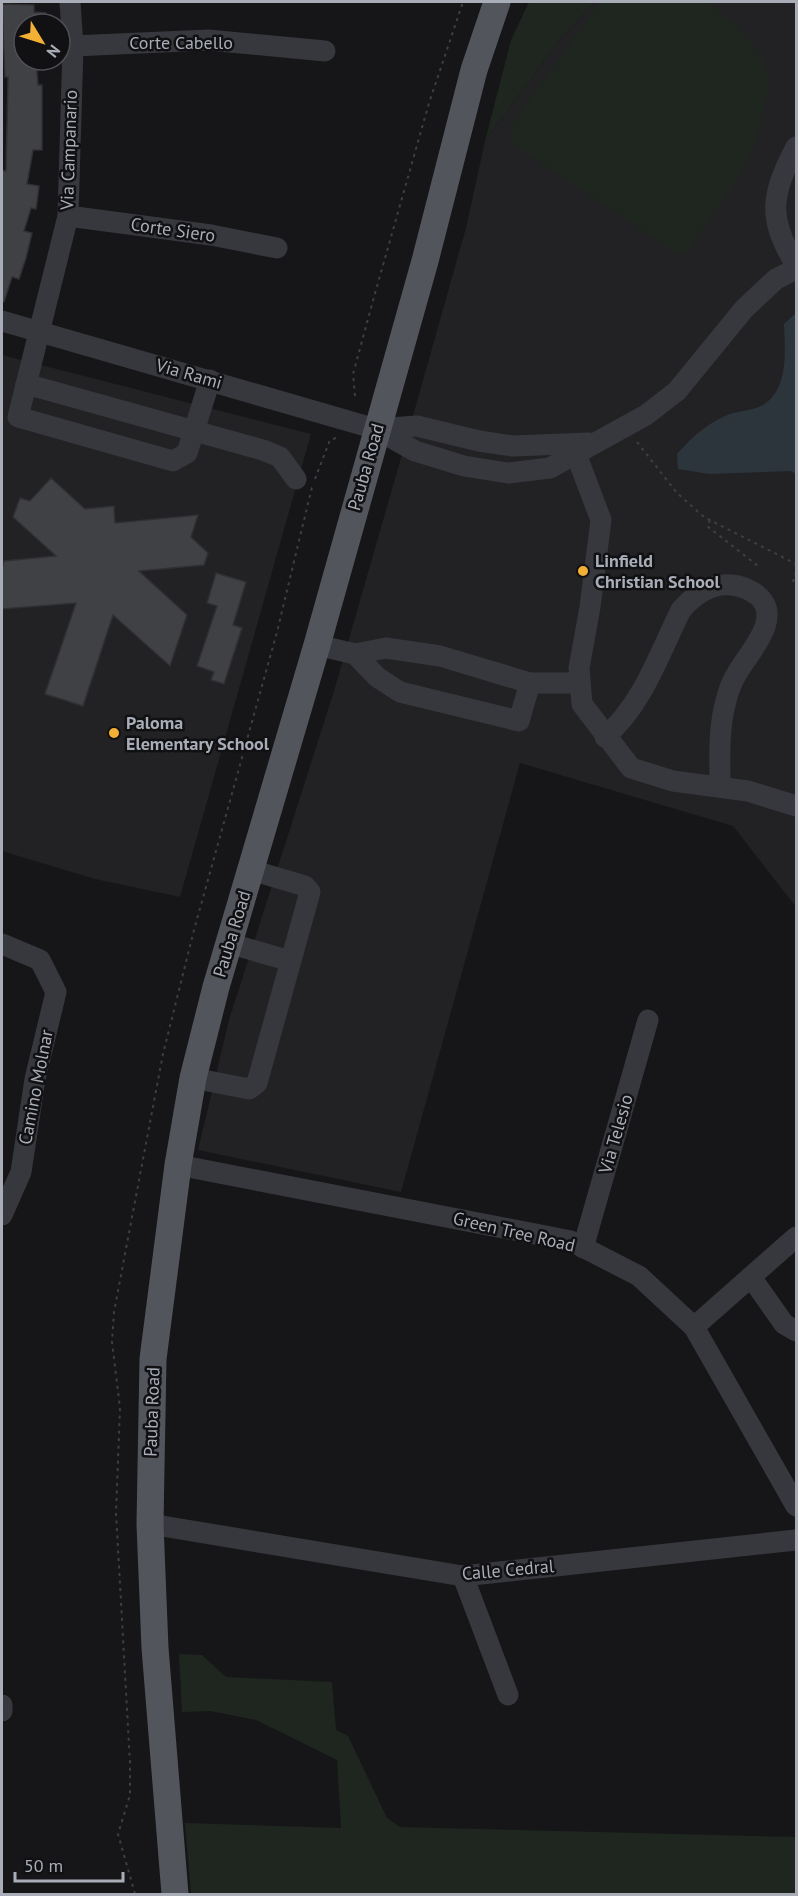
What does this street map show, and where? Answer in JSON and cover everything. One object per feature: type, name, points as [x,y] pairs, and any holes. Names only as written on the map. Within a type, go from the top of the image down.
[{"type":"main road","name":"Pauba Road","points":[[175,1894],[155,1648],[150,1524],[153,1359],[178,1165],[193,1078],[228,943],[317,645],[425,261],[474,70],[497,2]]},
{"type":"street","name":"Via Campanario","points":[[10,415],[26,384],[68,216],[73,46],[70,2]]},
{"type":"street","name":"Corte Cabello","points":[[73,46],[208,40],[325,51]]},
{"type":"street","points":[[376,429],[415,451],[464,466],[508,473],[550,468],[646,416],[677,391],[744,309],[776,279],[796,267],[781,241],[775,221],[778,185],[796,147]]},
{"type":"street","name":"Corte Siero","points":[[68,216],[211,235],[277,248]]},
{"type":"street","name":"Via Rami","points":[[2,321],[376,429]]},
{"type":"street","points":[[10,415],[173,461],[187,453],[210,380]]},
{"type":"street","points":[[26,384],[263,450],[280,457],[296,479]]},
{"type":"street","points":[[376,429],[417,426],[479,441],[513,446],[600,442]]},
{"type":"street","points":[[576,454],[601,520],[590,608],[579,668],[582,704],[605,737],[632,768],[673,781],[748,791],[796,806]]},
{"type":"street","points":[[605,737],[623,721],[636,703],[681,610],[691,598],[723,584],[749,589],[760,598],[767,611],[763,634],[736,674],[726,700],[721,732],[720,787]]},
{"type":"street","points":[[317,645],[355,654],[386,648],[440,656],[530,683],[580,683]]},
{"type":"street","points":[[355,654],[377,677],[400,692],[519,721],[530,683]]},
{"type":"street","points":[[193,1078],[249,1089],[257,1083],[310,892],[305,886],[251,870]]},
{"type":"street","points":[[228,943],[290,961]]},
{"type":"street","name":"Camino Molnar","points":[[2,944],[40,960],[56,992],[35,1079],[21,1172],[2,1215]]},
{"type":"street","name":"Via Telesio","points":[[583,1248],[648,1020]]},
{"type":"street","name":"Green Tree Road","points":[[178,1165],[571,1241],[639,1275],[694,1327],[796,1506]]},
{"type":"street","points":[[694,1327],[796,1237]]},
{"type":"street","points":[[751,1277],[784,1324],[796,1331]]},
{"type":"street","name":"Calle Cedral","points":[[150,1524],[463,1576],[796,1540]]},
{"type":"street","points":[[463,1576],[508,1695]]},
{"type":"street","points":[[2,1705],[2,1711]]},
{"type":"path","points":[[355,396],[353,374],[374,297],[436,81],[463,2]]},
{"type":"path","points":[[638,442],[677,493],[710,520],[796,564]]},
{"type":"path","points":[[710,520],[707,526],[758,566]]},
{"type":"path","points":[[793,582],[796,572]]},
{"type":"shaded area","points":[[529,2],[595,2],[561,38],[485,141],[511,40]]},
{"type":"shaded area","name":"Linfield Christian School","points":[[595,2],[796,2],[796,907],[733,826],[520,763],[401,1192],[198,1150],[229,1020],[334,691],[403,451],[466,228],[485,141],[561,38]]},
{"type":"shaded area","points":[[600,2],[707,2],[731,20],[761,54],[770,81],[755,146],[736,181],[686,253],[678,254],[512,144],[510,127]]},
{"type":"shaded area","points":[[796,313],[796,474],[791,471],[709,474],[678,469],[677,454],[692,438],[716,421],[728,415],[763,405],[771,398],[784,369],[784,324]]},
{"type":"shaded area","name":"Paloma Elementary School","points":[[2,355],[311,434],[180,897],[95,879],[2,851]]},
{"type":"shaded area","points":[[179,1654],[202,1655],[226,1677],[332,1682],[336,1730],[348,1736],[387,1818],[400,1827],[796,1837],[796,1894],[191,1894],[185,1823],[341,1828],[337,1760],[256,1720],[210,1711],[182,1712]]},
{"type":"building","points":[[2,4],[34,5],[34,12],[12,12],[12,72],[37,72],[38,85],[42,85],[42,150],[33,150],[27,184],[39,186],[36,209],[31,208],[24,231],[32,233],[26,258],[19,279],[12,277],[4,302],[2,301],[2,170],[6,171],[8,77],[5,77]]},
{"type":"building","points":[[51,478],[85,509],[114,506],[115,523],[198,515],[191,537],[208,553],[204,565],[139,571],[187,615],[170,666],[113,615],[83,706],[45,694],[76,603],[2,609],[4,561],[56,556],[13,517],[20,498],[30,501]]},
{"type":"building","points":[[216,573],[246,582],[233,625],[242,628],[224,684],[211,680],[214,672],[197,666],[217,606],[207,603]]},
{"type":"place","name":"Linfield Christian School","points":[[583,571]]},
{"type":"place","name":"Paloma Elementary School","points":[[114,733]]}]
